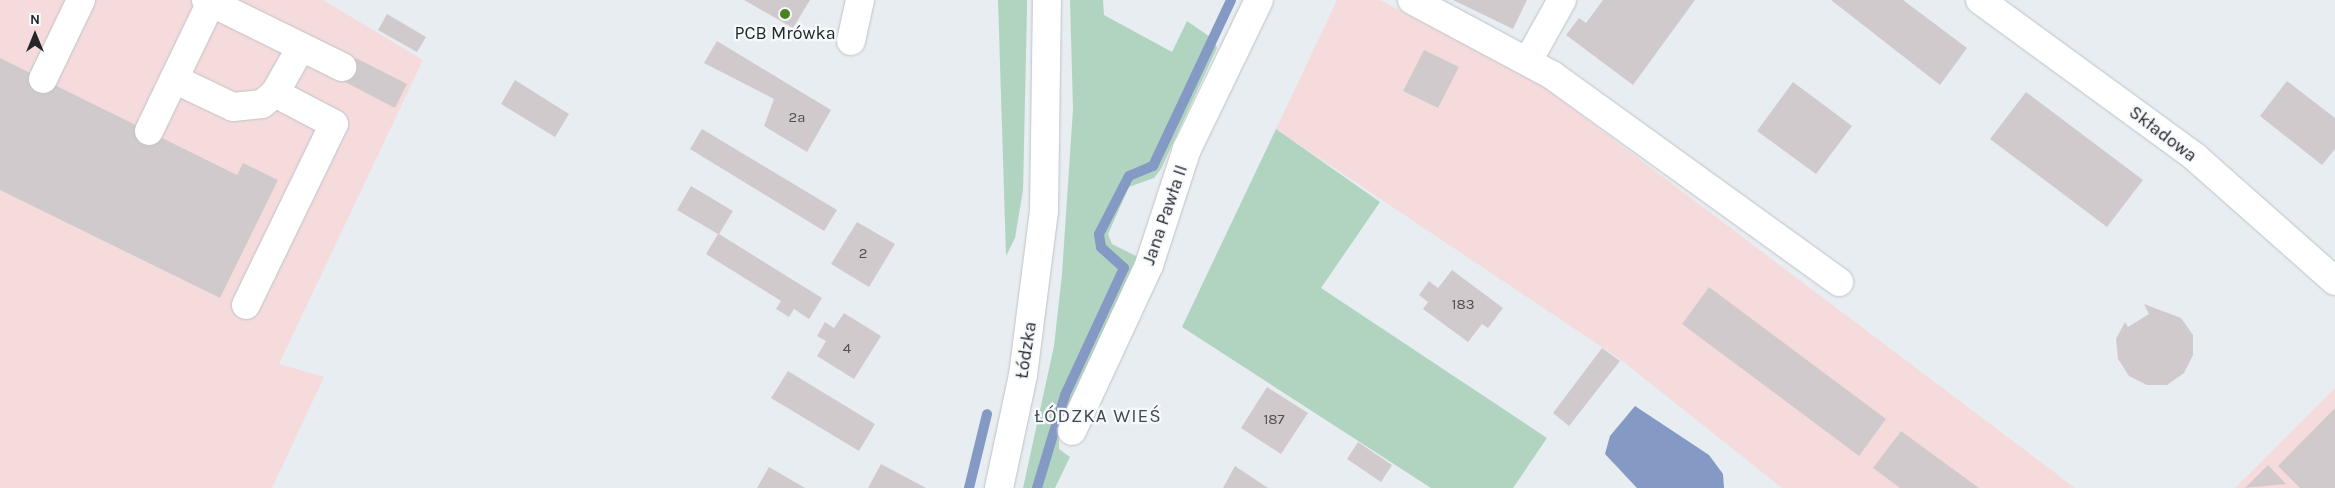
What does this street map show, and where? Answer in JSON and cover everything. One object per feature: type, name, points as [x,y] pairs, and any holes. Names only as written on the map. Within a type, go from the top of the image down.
[{"type":"street","points":[[43,79],[81,0]]},
{"type":"street","points":[[851,41],[860,0]]},
{"type":"street","name":"Łódzka","points":[[998,488],[1022,375],[1044,211],[1047,0]]},
{"type":"street","name":"Jana Pawła II","points":[[1072,431],[1149,265],[1187,148],[1259,0]]},
{"type":"street","points":[[1412,0],[1528,61],[1839,282]]},
{"type":"street","points":[[1528,61],[1562,0]]},
{"type":"street","name":"Składowa","points":[[1980,0],[2195,157],[2335,281]]},
{"type":"street","points":[[149,131],[208,1],[342,67]]},
{"type":"street","points":[[174,79],[233,107],[262,104],[275,93],[301,47]]},
{"type":"street","points":[[246,305],[334,124],[275,93]]},
{"type":"shaded area","points":[[0,0],[323,0],[423,60],[279,364],[324,377],[272,488],[0,488]]},
{"type":"shaded area","points":[[1337,0],[1380,0],[1544,87],[2075,488],[1782,488],[1621,360],[1276,129]]},
{"type":"shaded area","points":[[2335,388],[2335,488],[2235,488]]},
{"type":"green space","points":[[998,0],[1027,0],[1023,190],[1015,238],[1006,256]]},
{"type":"green space","points":[[1070,0],[1103,0],[1104,15],[1172,52],[1187,21],[1213,39],[1217,48],[1161,169],[1154,178],[1129,187],[1108,234],[1112,244],[1138,257],[1059,434],[1059,449],[1070,457],[1055,488],[1023,488],[1054,346],[1062,274],[1073,109]]},
{"type":"green space","points":[[1276,129],[1380,202],[1321,288],[1547,438],[1513,488],[1431,488],[1182,327]]},
{"type":"water","points":[[1635,406],[1709,455],[1723,474],[1724,488],[1637,488],[1605,454],[1610,436]]},
{"type":"building","name":"PCB Mrówka","points":[[744,0],[810,0],[793,28]]},
{"type":"building","points":[[1453,0],[1527,0],[1513,29]]},
{"type":"building","points":[[1603,0],[1695,0],[1633,85],[1566,35],[1579,18],[1586,23]]},
{"type":"building","points":[[1831,0],[1903,0],[1967,48],[1940,85]]},
{"type":"building","points":[[387,14],[426,37],[417,52],[378,30]]},
{"type":"building","points":[[717,41],[831,110],[807,152],[764,126],[774,99],[704,63]]},
{"type":"building","points":[[1424,50],[1459,67],[1438,108],[1403,91]]},
{"type":"building","points":[[0,58],[237,175],[243,163],[278,180],[220,298],[0,190]]},
{"type":"building","points":[[356,58],[407,84],[395,108],[343,81]]},
{"type":"building","points":[[515,80],[569,114],[555,137],[501,104]]},
{"type":"building","points":[[2287,81],[2335,118],[2335,149],[2322,165],[2260,116]]},
{"type":"building","points":[[1793,82],[1852,126],[1816,174],[1757,131]]},
{"type":"building","points":[[2026,92],[2143,180],[2107,227],[1990,139]]},
{"type":"building","points":[[702,129],[837,210],[824,231],[690,149]]},
{"type":"building","points":[[691,186],[733,211],[719,234],[822,298],[809,319],[794,309],[789,317],[776,309],[781,301],[706,254],[718,234],[677,210]]},
{"type":"building","points":[[857,222],[895,244],[869,287],[831,264]]},
{"type":"building","points":[[1452,270],[1503,308],[1488,328],[1482,324],[1468,342],[1423,309],[1428,302],[1419,295],[1429,281],[1438,288]]},
{"type":"building","points":[[1709,287],[1886,419],[1859,456],[1682,324]]},
{"type":"building","points":[[2144,304],[2181,318],[2193,335],[2193,355],[2184,373],[2167,385],[2147,385],[2129,376],[2118,359],[2116,339],[2125,322],[2128,327],[2149,314]]},
{"type":"building","points":[[844,313],[881,336],[854,379],[817,356],[826,341],[817,336],[825,322],[834,328]]},
{"type":"building","points":[[1602,348],[1620,361],[1569,426],[1553,413]]},
{"type":"building","points":[[788,371],[875,424],[859,451],[771,398]]},
{"type":"building","points":[[1267,387],[1308,413],[1281,454],[1241,428]]},
{"type":"building","points":[[2335,408],[2335,488],[2300,488],[2278,466]]},
{"type":"building","points":[[1901,431],[1979,488],[1900,488],[1873,468]]},
{"type":"building","points":[[1358,442],[1392,465],[1381,482],[1347,459]]},
{"type":"building","points":[[881,464],[926,488],[868,488]]},
{"type":"building","points":[[2268,465],[2286,484],[2245,488]]},
{"type":"building","points":[[1235,466],[1268,488],[1223,488]]},
{"type":"building","points":[[769,467],[805,488],[757,488]]},
{"type":"waterway","points":[[1037,488],[1065,395],[1124,268],[1101,247],[1099,234],[1129,176],[1153,166],[1231,0]]},
{"type":"waterway","points":[[969,488],[987,414]]},
{"type":"place","name":"PCB Mrówka","points":[[785,14]]},
{"type":"district","name":"ŁÓDZKA WIEŚ","points":[[1098,417]]}]
